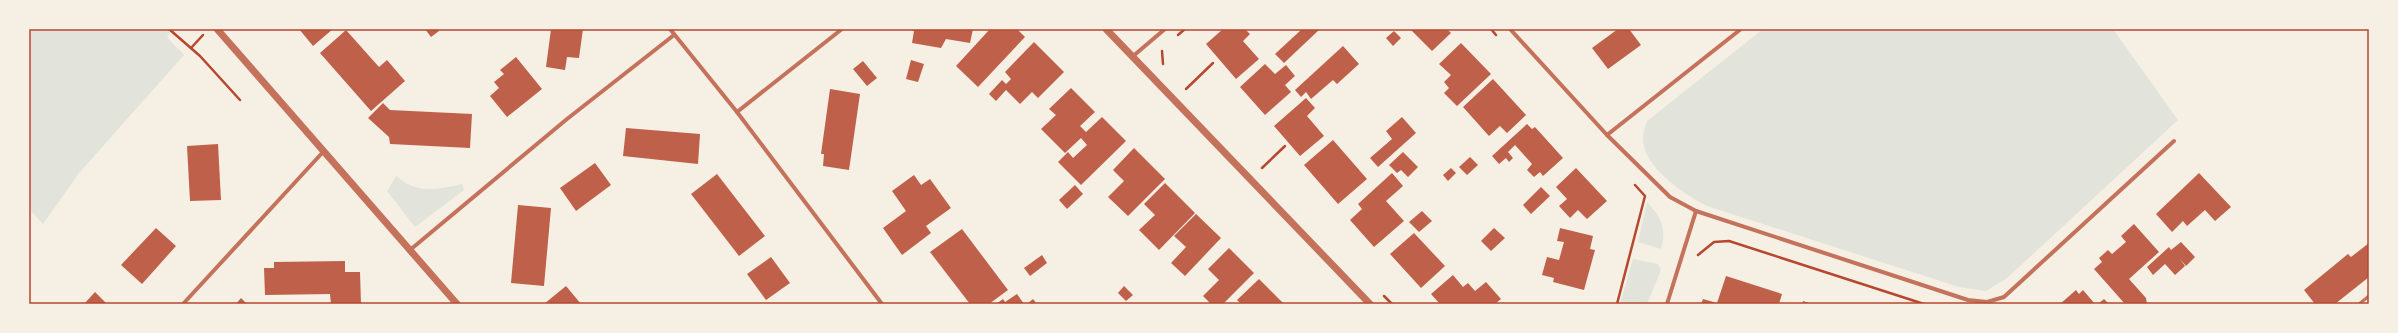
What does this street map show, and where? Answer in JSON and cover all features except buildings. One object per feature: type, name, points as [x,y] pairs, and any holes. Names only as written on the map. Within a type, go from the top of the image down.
[{"type":"street","points":[[217,29],[457,304]]},
{"type":"street","points":[[670,29],[737,112],[882,304]]},
{"type":"street","points":[[737,112],[842,29]]},
{"type":"street","points":[[1106,29],[1370,304]]},
{"type":"street","points":[[1132,57],[1165,29]]},
{"type":"street","points":[[1510,29],[1607,134],[1670,197],[1696,211],[1968,300],[1996,301],[2004,298],[2174,141]]},
{"type":"street","points":[[1607,134],[1741,29]]},
{"type":"street","points":[[410,250],[567,119],[674,35]]},
{"type":"street","points":[[183,304],[323,152]]},
{"type":"street","points":[[1667,304],[1696,211]]},
{"type":"lane","points":[[2359,304],[2369,296]]},
{"type":"path","points":[[169,29],[191,48],[240,100]]},
{"type":"path","points":[[1174,38],[1185,29]]},
{"type":"path","points":[[1491,29],[1502,41]]},
{"type":"path","points":[[191,48],[204,34]]},
{"type":"path","points":[[1165,47],[1161,61],[1166,69]]},
{"type":"path","points":[[1185,89],[1213,63]]},
{"type":"path","points":[[1180,84],[1190,94]]},
{"type":"path","points":[[1262,168],[1285,146]]},
{"type":"path","points":[[1257,163],[1267,173]]},
{"type":"path","points":[[1617,304],[1645,196],[1634,184]]},
{"type":"path","points":[[1695,260],[1704,249],[1714,242],[1729,241],[1924,304]]},
{"type":"path","points":[[1383,294],[1392,304]]},
{"type":"shaded area","points":[[29,29],[173,29],[167,37],[184,55],[79,173],[43,224],[29,209]]},
{"type":"shaded area","points":[[1763,29],[2113,29],[2178,120],[2006,279],[1986,291],[1959,287],[1707,206],[1678,188],[1651,162],[1643,142],[1643,134],[1647,121]]},
{"type":"shaded area","points":[[396,176],[404,182],[419,188],[435,189],[462,184],[464,190],[415,227],[387,191]]},
{"type":"shaded area","points":[[1647,202],[1656,213],[1662,224],[1663,242],[1661,249],[1638,242]]},
{"type":"shaded area","points":[[1633,259],[1658,264],[1661,270],[1647,304],[1620,304]]}]
